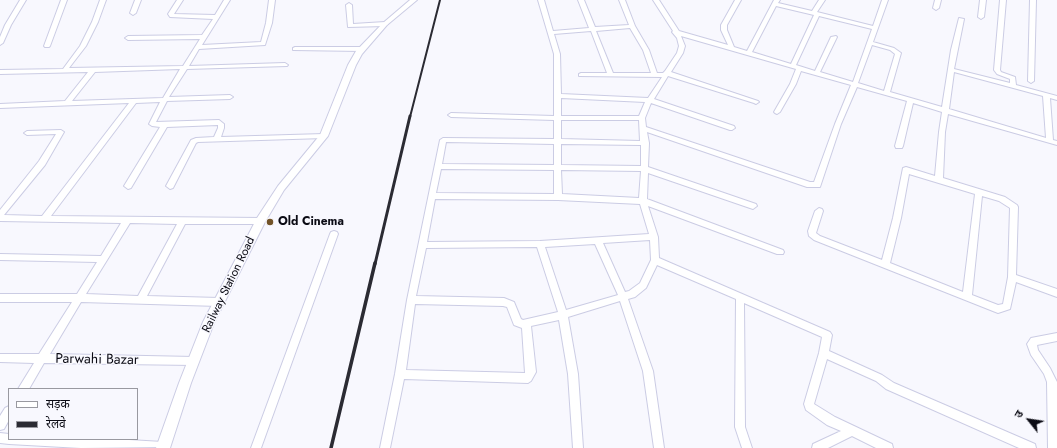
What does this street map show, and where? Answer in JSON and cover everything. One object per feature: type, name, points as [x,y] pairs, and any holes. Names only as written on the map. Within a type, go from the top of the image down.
[{"type":"street","points":[[0,43],[8,25],[23,0]]},
{"type":"street","points":[[47,46],[64,0]]},
{"type":"street","points":[[65,70],[83,46],[96,22],[103,0]]},
{"type":"street","points":[[133,13],[138,0]]},
{"type":"street","points":[[180,0],[171,14],[172,16],[216,17]]},
{"type":"street","points":[[216,139],[221,124],[219,122],[154,125],[152,122],[227,0]]},
{"type":"street","points":[[197,47],[263,44],[269,23],[272,0]]},
{"type":"street","name":"Railway Station Road","points":[[163,448],[194,361],[219,302],[261,221],[281,188],[324,136],[352,65],[362,49],[385,24],[414,0]]},
{"type":"street","points":[[541,0],[557,54],[558,197]]},
{"type":"street","points":[[581,0],[611,75]]},
{"type":"street","points":[[628,0],[622,0],[632,26],[646,50],[655,75]]},
{"type":"street","points":[[411,300],[504,302],[511,305],[517,322],[526,323],[563,315],[632,294],[644,285],[655,260],[654,237],[643,202],[645,143],[642,118],[649,100],[682,50],[682,43],[656,0]]},
{"type":"street","points":[[732,49],[724,30],[724,25],[738,0]]},
{"type":"street","points":[[777,112],[793,84],[796,67],[820,0]]},
{"type":"street","points":[[644,129],[816,186],[885,0]]},
{"type":"street","points":[[936,8],[938,0]]},
{"type":"street","points":[[981,17],[983,0]]},
{"type":"street","points":[[1003,0],[997,70],[1000,73],[1013,78],[1013,86]]},
{"type":"street","points":[[1031,81],[1033,0]]},
{"type":"street","points":[[748,54],[776,2],[816,14],[875,28]]},
{"type":"street","points":[[349,5],[350,26],[385,24]]},
{"type":"street","points":[[939,179],[942,132],[961,19]]},
{"type":"street","points":[[0,26],[8,25]]},
{"type":"street","points":[[550,32],[632,26]]},
{"type":"street","points":[[675,32],[1057,143]]},
{"type":"street","points":[[128,38],[204,37]]},
{"type":"street","points":[[817,73],[834,37]]},
{"type":"street","points":[[870,43],[892,49],[898,53],[886,94]]},
{"type":"street","points":[[295,49],[362,49]]},
{"type":"street","points":[[0,72],[285,65]]},
{"type":"street","points":[[67,103],[93,70]]},
{"type":"street","points":[[952,70],[1057,98]]},
{"type":"street","points":[[581,75],[666,74],[756,102]]},
{"type":"street","points":[[1046,95],[1050,140]]},
{"type":"street","points":[[0,106],[230,96]]},
{"type":"street","points":[[558,96],[649,100],[732,128]]},
{"type":"street","points":[[45,218],[134,101]]},
{"type":"street","points":[[899,146],[910,101]]},
{"type":"street","points":[[451,114],[558,118],[642,118]]},
{"type":"street","points":[[128,186],[165,125]]},
{"type":"street","points":[[0,216],[42,163],[62,132],[27,133]]},
{"type":"street","points":[[170,186],[193,142],[197,140],[324,136]]},
{"type":"street","points":[[385,448],[400,374],[411,300],[443,141],[445,139],[645,143]]},
{"type":"street","points":[[439,166],[645,169],[753,206]]},
{"type":"street","points":[[819,211],[812,231],[814,236],[998,309],[1006,307],[1012,277],[1014,208],[1004,200],[906,170],[897,218],[885,264]]},
{"type":"street","points":[[967,297],[979,192]]},
{"type":"street","points":[[432,196],[558,197],[643,202],[780,252]]},
{"type":"street","points":[[0,216],[183,221],[261,221]]},
{"type":"street","points":[[24,388],[128,219]]},
{"type":"street","points":[[141,299],[183,221]]},
{"type":"street","points":[[256,448],[334,234]]},
{"type":"street","points":[[422,245],[540,244],[654,237]]},
{"type":"street","points":[[597,240],[623,296],[648,371],[659,448]]},
{"type":"street","points":[[540,244],[563,315],[573,374],[578,448]]},
{"type":"street","points":[[0,257],[104,259]]},
{"type":"street","points":[[655,260],[826,334],[828,337],[810,405],[818,413],[888,448]]},
{"type":"street","points":[[1012,277],[1057,293]]},
{"type":"street","points":[[740,297],[740,427],[748,448]]},
{"type":"street","points":[[0,298],[141,299],[219,302]]},
{"type":"street","points":[[400,374],[528,378],[531,372],[526,323]]},
{"type":"street","points":[[1053,448],[1052,382],[1047,371],[1034,352],[1032,344],[1034,341],[1057,337]]},
{"type":"street","points":[[824,353],[879,378],[890,386],[1031,448]]},
{"type":"street","name":"Parwahi Bazar","points":[[0,358],[194,361]]},
{"type":"street","points":[[0,425],[8,413]]},
{"type":"street","points":[[817,448],[852,431]]},
{"type":"street","points":[[27,440],[163,448]]},
{"type":"railway","points":[[410,117],[440,0]]},
{"type":"railway","points":[[375,264],[410,116]]},
{"type":"railway","points":[[331,448],[375,263]]},
{"type":"place","name":"Old Cinema","points":[[270,222]]}]
